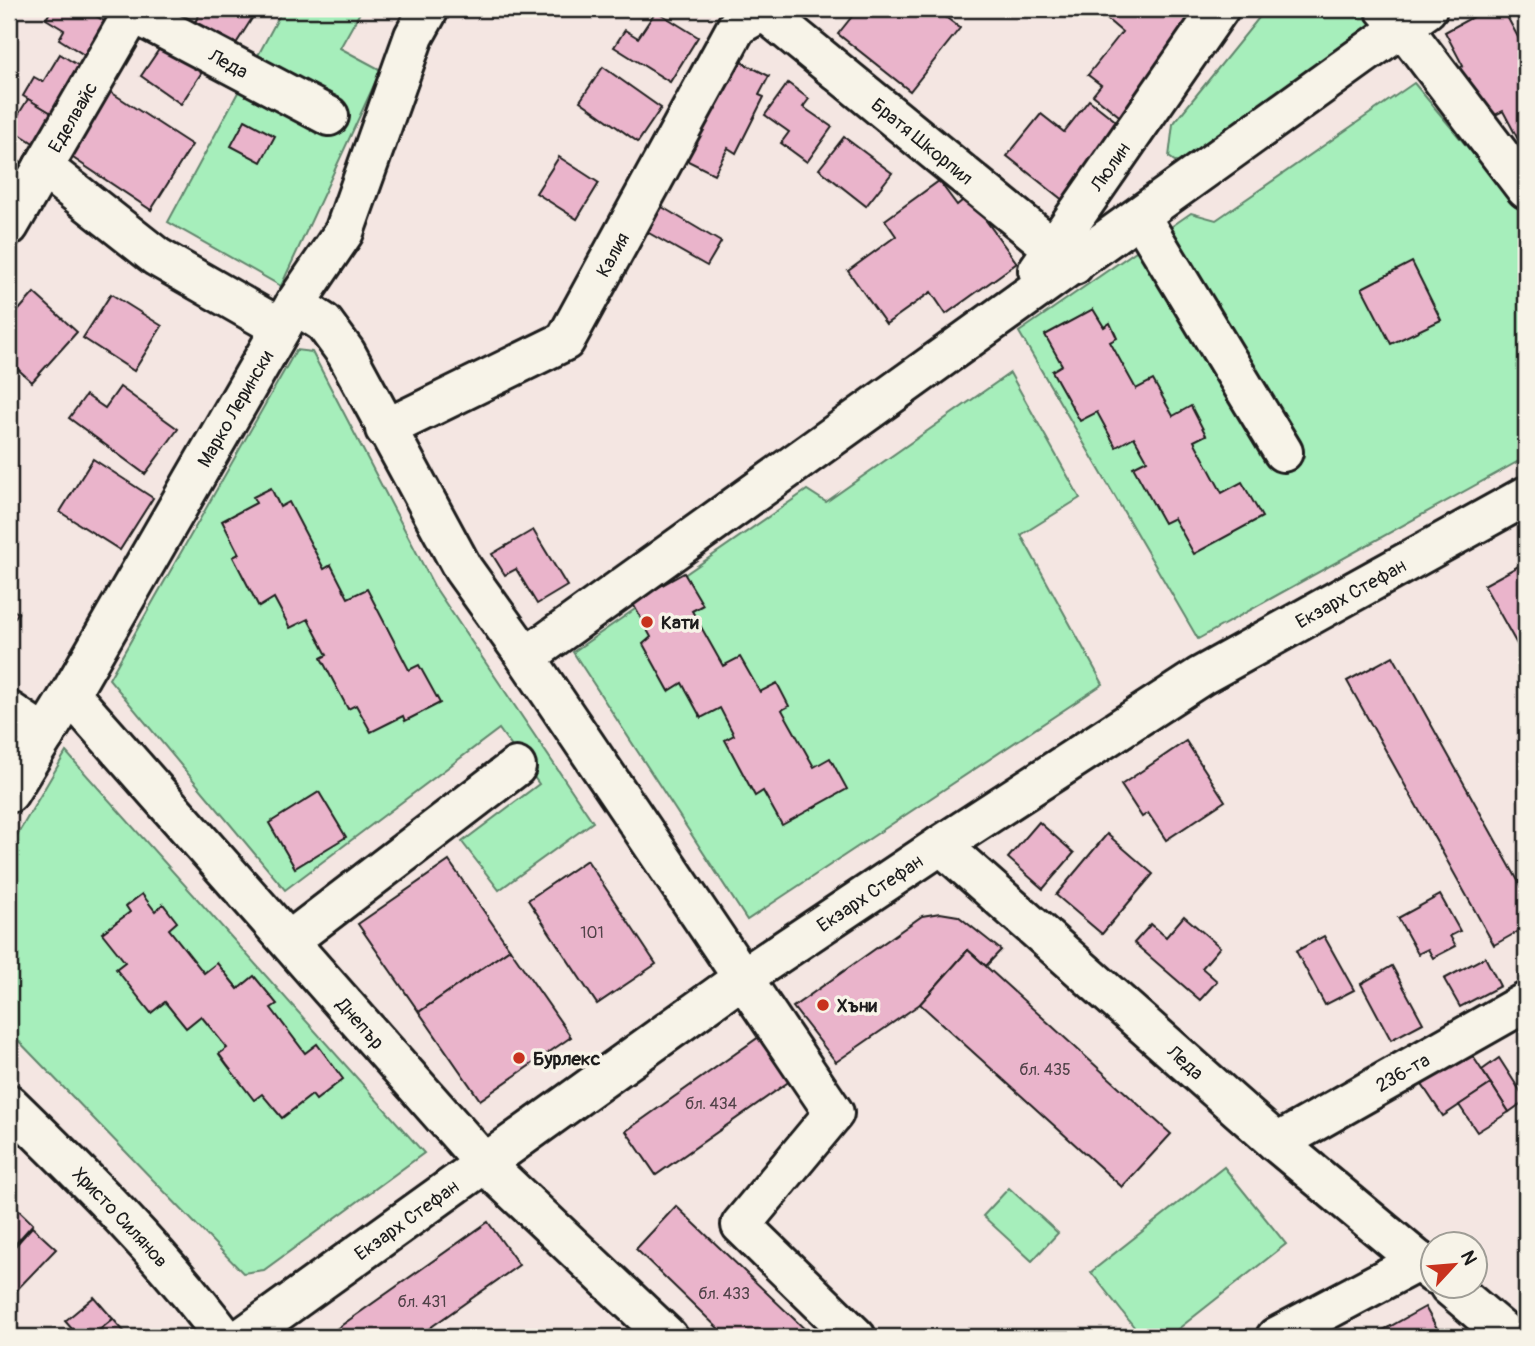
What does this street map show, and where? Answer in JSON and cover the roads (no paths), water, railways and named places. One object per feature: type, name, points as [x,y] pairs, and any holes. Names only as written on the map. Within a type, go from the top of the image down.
[{"type":"street","name":"Марко Лерински","points":[[9,793],[70,694],[288,316],[344,232],[414,36],[429,9]]},
{"type":"street","name":"Люлин","points":[[1064,257],[1219,9]]},
{"type":"street","name":"Леда","points":[[131,10],[329,116]]},
{"type":"street","name":"Еделвайс","points":[[9,226],[131,10]]},
{"type":"street","name":"Калия","points":[[385,429],[565,341],[737,26],[760,13],[772,18]]},
{"type":"street","points":[[526,657],[997,320],[1064,257],[1140,216],[1405,15],[1526,189]]},
{"type":"street","name":"Братя Шкорпил","points":[[772,18],[1064,257]]},
{"type":"street","points":[[43,167],[157,257],[288,316],[324,323],[346,353],[463,569],[526,657],[834,1113],[741,1225],[856,1337]]},
{"type":"street","points":[[1140,216],[1283,452]]},
{"type":"street","name":"Екзарх Стефан","points":[[243,1337],[744,977],[941,845],[1201,676],[1526,496]]},
{"type":"street","name":"Днепър","points":[[70,694],[486,1164],[668,1337]]},
{"type":"street","points":[[9,710],[46,735]]},
{"type":"street","points":[[289,941],[516,767]]},
{"type":"street","name":"Леда","points":[[941,845],[1277,1143],[1420,1263]]},
{"type":"street","name":"236-та","points":[[1277,1143],[1526,1002]]},
{"type":"street","name":"Христо Силянов","points":[[9,1104],[60,1154],[192,1295],[224,1337]]},
{"type":"street","points":[[1276,1337],[1420,1271]]},
{"type":"street","points":[[1465,1300],[1509,1337]]},
{"type":"place","name":"Кати","points":[[647,622]]},
{"type":"place","name":"Хъни","points":[[823,1005]]},
{"type":"place","name":"Бурлекс","points":[[519,1058]]}]
